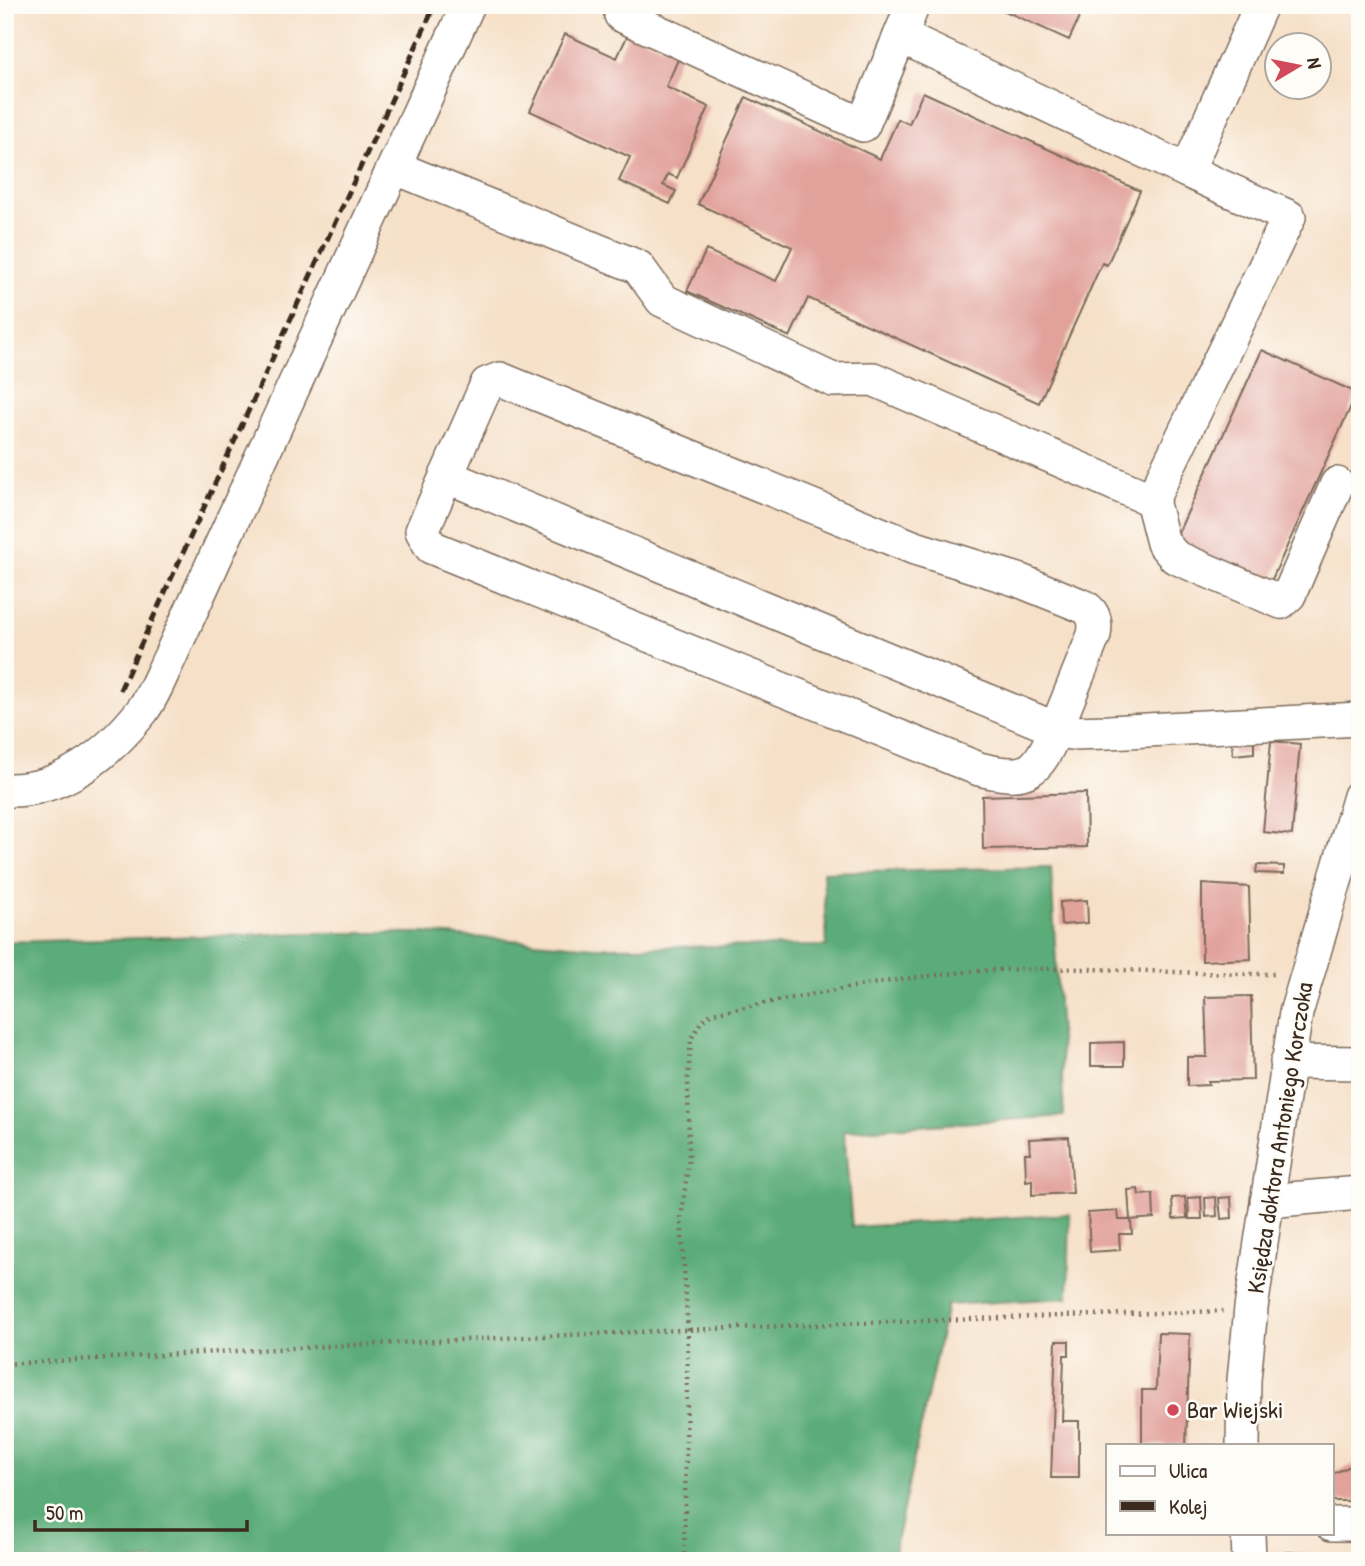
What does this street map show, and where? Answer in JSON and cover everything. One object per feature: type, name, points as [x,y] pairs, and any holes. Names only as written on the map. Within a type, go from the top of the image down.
[{"type":"street","points":[[5,790],[20,790],[68,777],[106,752],[143,709],[170,657],[468,5]]},
{"type":"street","points":[[621,15],[863,125],[913,5]]},
{"type":"street","points":[[1187,171],[1261,5]]},
{"type":"street","points":[[900,36],[1289,217],[1152,500],[1163,543],[1175,557],[1281,602],[1289,594],[1337,484]]},
{"type":"street","points":[[394,167],[638,267],[662,300],[833,380],[873,379],[1152,500]]},
{"type":"street","points":[[500,379],[915,548],[1018,580],[1086,607],[1094,619],[1094,635],[1056,729],[1045,757],[1029,771],[1014,774],[979,769],[430,548],[422,531],[487,384],[500,379]]},
{"type":"street","points":[[446,476],[1070,733],[1360,719]]},
{"type":"street","name":"Księdza doktora Antoniego Korczoka","points":[[1243,1444],[1246,1352],[1287,1062],[1296,1013],[1360,796]]},
{"type":"street","points":[[1287,1062],[1360,1063]]},
{"type":"street","points":[[1267,1201],[1360,1193]]},
{"type":"street","points":[[1334,1524],[1360,1524]]},
{"type":"street","points":[[1248,1534],[1249,1561]]},
{"type":"path","points":[[684,1561],[688,1331],[681,1219],[689,1157],[691,1039],[701,1023],[712,1013],[962,972],[1027,969],[1184,974],[1307,973]]},
{"type":"path","points":[[5,1364],[245,1349],[854,1322],[1231,1311]]},
{"type":"green space","points":[[1051,867],[1064,1116],[844,1131],[852,1227],[1070,1214],[1068,1298],[947,1305],[892,1561],[5,1561],[5,942],[308,933],[423,933],[595,947],[827,946],[823,872]]},
{"type":"building","points":[[992,5],[1085,5],[1069,40]]},
{"type":"building","points":[[629,32],[680,55],[666,87],[709,107],[677,178],[668,174],[663,185],[676,191],[670,204],[619,181],[630,157],[530,111],[565,34],[617,58]]},
{"type":"building","points":[[923,92],[1140,191],[1107,265],[1102,263],[1039,403],[808,298],[790,337],[687,291],[706,250],[776,281],[792,247],[698,204],[746,97],[880,159],[898,119],[909,124]]},
{"type":"building","points":[[1262,350],[1357,393],[1268,588],[1173,544]]},
{"type":"building","points":[[1254,739],[1254,753],[1233,755],[1232,741]]},
{"type":"building","points":[[1271,741],[1300,744],[1292,835],[1263,832]]},
{"type":"building","points":[[1086,793],[1087,847],[983,849],[982,796]]},
{"type":"building","points":[[1257,865],[1284,866],[1284,874],[1256,873]]},
{"type":"building","points":[[1202,884],[1249,887],[1251,959],[1202,961]]},
{"type":"building","points":[[1087,900],[1088,923],[1061,925],[1060,902]]},
{"type":"building","points":[[1355,945],[1360,945],[1360,1015],[1357,1015]]},
{"type":"building","points":[[1251,996],[1253,1080],[1208,1081],[1209,1085],[1187,1086],[1187,1057],[1207,1057],[1205,997]]},
{"type":"building","points":[[1124,1042],[1124,1066],[1091,1066],[1091,1043]]},
{"type":"building","points":[[1069,1137],[1073,1193],[1032,1195],[1032,1180],[1026,1181],[1025,1153],[1030,1153],[1029,1139]]},
{"type":"building","points":[[1138,1189],[1139,1195],[1153,1194],[1154,1218],[1130,1220],[1128,1190]]},
{"type":"building","points":[[1185,1197],[1187,1218],[1173,1219],[1172,1198]]},
{"type":"building","points":[[1201,1197],[1202,1219],[1189,1219],[1188,1198]]},
{"type":"building","points":[[1216,1197],[1217,1216],[1206,1217],[1205,1198]]},
{"type":"building","points":[[1231,1197],[1232,1218],[1221,1219],[1219,1198]]},
{"type":"building","points":[[1118,1211],[1119,1220],[1131,1220],[1132,1234],[1119,1234],[1120,1250],[1090,1252],[1088,1213]]},
{"type":"building","points":[[1158,1333],[1190,1334],[1186,1444],[1142,1444],[1142,1390],[1156,1390]]},
{"type":"building","points":[[1056,1341],[1069,1341],[1069,1355],[1064,1355],[1062,1421],[1079,1421],[1079,1478],[1051,1478]]},
{"type":"building","points":[[1360,1462],[1360,1501],[1334,1501],[1334,1473]]},
{"type":"building","points":[[1286,1552],[1360,1559],[1360,1561],[1275,1561]]},
{"type":"railway","points":[[120,690],[435,5]]},
{"type":"place","name":"Bar Wiejski","points":[[1173,1410]]}]
